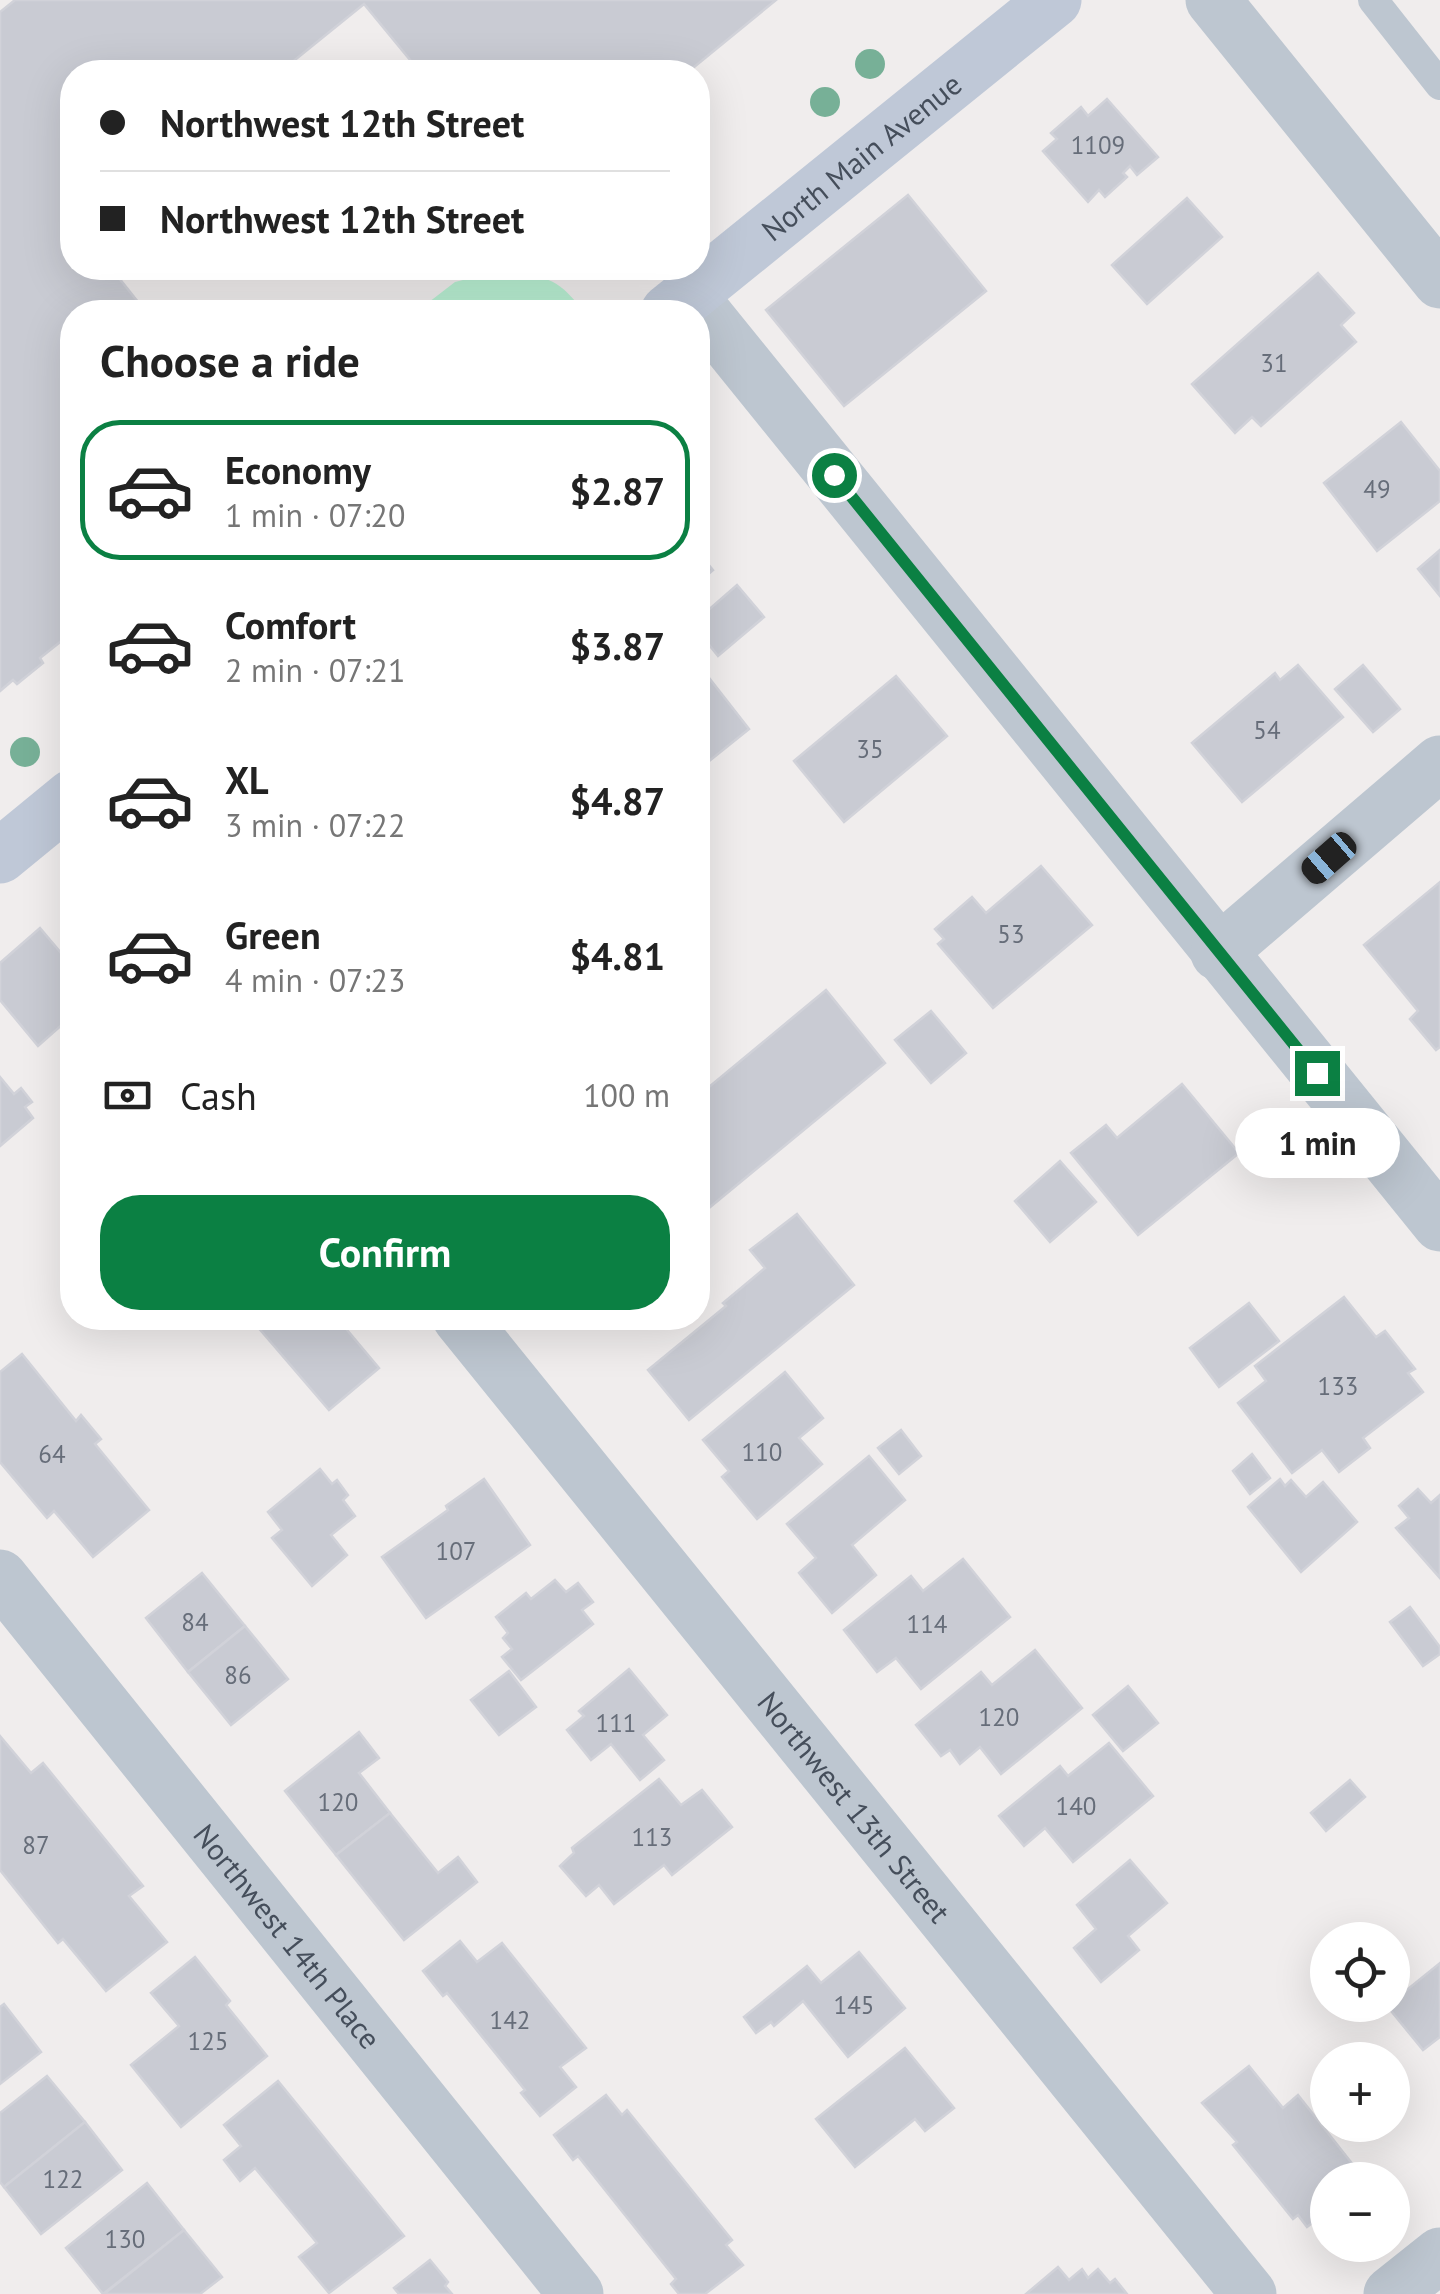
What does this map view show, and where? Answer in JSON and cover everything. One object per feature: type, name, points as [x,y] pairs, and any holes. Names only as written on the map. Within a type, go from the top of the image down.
[{"type":"street","name":"North Main Avenue","points":[[710,279],[1054,0]]},
{"type":"street","points":[[1213,0],[1440,282]]},
{"type":"street","name":"North Main Avenue","points":[[684,300],[709,280]]},
{"type":"street","points":[[710,341],[1440,1224]]},
{"type":"street","points":[[1218,953],[1440,763]]},
{"type":"street","points":[[0,856],[60,820]]},
{"type":"street","name":"Northwest 13th Street","points":[[470,1330],[1248,2294]]},
{"type":"street","name":"Northwest 14th Place","points":[[0,1577],[576,2294]]},
{"type":"street","points":[[1391,2294],[1440,2254]]},
{"type":"lane","points":[[1373,0],[1440,85]]},
{"type":"green space","points":[[549,280],[574,300],[432,300],[455,282]]},
{"type":"building","points":[[15,0],[776,0],[703,60],[410,60],[364,4],[295,60],[60,60],[60,280],[121,280],[136,300],[60,300],[60,642],[40,658],[43,663],[17,684],[13,680],[0,691],[0,12]]},
{"type":"building","points":[[1107,99],[1158,157],[1137,175],[1130,166],[1123,173],[1127,177],[1105,197],[1099,190],[1088,202],[1043,151],[1057,139],[1051,133],[1081,107],[1088,116]]},
{"type":"building","points":[[908,195],[986,291],[844,406],[766,310]]},
{"type":"building","points":[[1187,198],[1222,237],[1147,304],[1112,265]]},
{"type":"building","points":[[1318,273],[1354,313],[1341,325],[1356,342],[1261,426],[1252,417],[1235,433],[1192,384]]},
{"type":"building","points":[[1401,422],[1440,471],[1440,501],[1377,551],[1324,483]]},
{"type":"building","points":[[1440,550],[1440,596],[1418,569]]},
{"type":"building","points":[[737,585],[764,617],[718,656],[710,646],[710,609]]},
{"type":"building","points":[[1298,665],[1343,717],[1242,802],[1192,743],[1275,673],[1280,680]]},
{"type":"building","points":[[1363,665],[1400,709],[1373,732],[1335,689]]},
{"type":"building","points":[[896,676],[947,736],[844,822],[794,761]]},
{"type":"building","points":[[710,679],[749,729],[710,760]]},
{"type":"building","points":[[1041,866],[1092,925],[993,1008],[938,944],[944,939],[935,929],[972,897],[986,913]]},
{"type":"building","points":[[1440,882],[1440,1047],[1436,1050],[1410,1019],[1418,1011],[1364,945]]},
{"type":"building","points":[[40,928],[60,952],[60,1027],[38,1046],[0,1000],[0,963]]},
{"type":"building","points":[[826,990],[885,1063],[710,1207],[710,1086]]},
{"type":"building","points":[[931,1011],[966,1053],[931,1083],[895,1040]]},
{"type":"building","points":[[0,1077],[14,1094],[21,1088],[32,1102],[25,1107],[33,1118],[0,1146]]},
{"type":"building","points":[[1182,1084],[1239,1153],[1138,1235],[1071,1153],[1106,1125],[1117,1138]]},
{"type":"building","points":[[1060,1161],[1096,1202],[1050,1242],[1015,1201]]},
{"type":"building","points":[[797,1214],[854,1285],[689,1420],[648,1370],[697,1330],[710,1330],[710,1319],[726,1306],[723,1303],[765,1268],[750,1250]]},
{"type":"building","points":[[1344,1297],[1376,1337],[1385,1331],[1415,1369],[1408,1373],[1423,1392],[1363,1438],[1370,1448],[1339,1472],[1322,1450],[1292,1473],[1238,1403],[1266,1381],[1255,1366]]},
{"type":"building","points":[[1249,1303],[1279,1341],[1219,1387],[1190,1348]]},
{"type":"building","points":[[260,1330],[347,1330],[379,1368],[329,1410]]},
{"type":"building","points":[[22,1354],[76,1421],[81,1415],[101,1439],[95,1444],[149,1510],[93,1557],[54,1511],[47,1518],[0,1462],[0,1372]]},
{"type":"building","points":[[785,1372],[823,1418],[799,1438],[822,1464],[757,1519],[722,1477],[729,1471],[703,1440]]},
{"type":"building","points":[[901,1430],[921,1456],[899,1474],[878,1448]]},
{"type":"building","points":[[1252,1454],[1270,1478],[1250,1494],[1233,1471]]},
{"type":"building","points":[[869,1456],[905,1500],[852,1545],[876,1575],[832,1613],[799,1573],[816,1558],[787,1524]]},
{"type":"building","points":[[320,1469],[332,1484],[337,1480],[348,1495],[343,1500],[355,1516],[331,1535],[347,1555],[312,1586],[272,1538],[282,1530],[268,1512]]},
{"type":"building","points":[[484,1479],[530,1545],[426,1618],[382,1557]]},
{"type":"building","points":[[1280,1479],[1285,1486],[1291,1480],[1306,1497],[1323,1482],[1357,1522],[1301,1572],[1248,1507]]},
{"type":"building","points":[[1418,1489],[1431,1503],[1440,1495],[1440,1578],[1396,1528],[1409,1518],[1399,1506]]},
{"type":"building","points":[[963,1559],[1010,1617],[921,1689],[896,1658],[877,1672],[844,1630],[911,1576],[923,1591]]},
{"type":"building","points":[[202,1573],[245,1626],[188,1672],[146,1618]]},
{"type":"building","points":[[555,1580],[566,1592],[578,1583],[593,1602],[582,1610],[593,1624],[521,1680],[502,1657],[512,1649],[503,1638],[508,1633],[496,1617],[526,1593],[531,1599]]},
{"type":"building","points":[[1410,1607],[1440,1647],[1440,1654],[1423,1666],[1390,1622]]},
{"type":"building","points":[[245,1626],[288,1679],[231,1725],[188,1672]]},
{"type":"building","points":[[1035,1650],[1082,1708],[1001,1774],[980,1747],[960,1764],[950,1750],[941,1756],[916,1725],[981,1672],[992,1685]]},
{"type":"building","points":[[629,1669],[667,1715],[643,1735],[664,1760],[640,1780],[611,1744],[591,1760],[567,1730],[584,1716],[579,1711]]},
{"type":"building","points":[[509,1671],[536,1707],[499,1735],[471,1700]]},
{"type":"building","points":[[1128,1686],[1158,1723],[1123,1751],[1093,1715]]},
{"type":"building","points":[[359,1732],[379,1758],[359,1773],[390,1813],[336,1855],[285,1791]]},
{"type":"building","points":[[0,1736],[31,1773],[43,1763],[143,1886],[129,1896],[167,1942],[106,1991],[63,1939],[58,1943],[0,1870]]},
{"type":"building","points":[[1109,1743],[1153,1796],[1073,1862],[1045,1828],[1024,1846],[999,1816],[1060,1766],[1068,1776]]},
{"type":"building","points":[[659,1779],[681,1805],[702,1790],[732,1827],[672,1875],[664,1865],[614,1904],[599,1885],[586,1896],[560,1866],[574,1853],[572,1848]]},
{"type":"building","points":[[1350,1780],[1365,1797],[1326,1831],[1311,1813]]},
{"type":"building","points":[[390,1813],[438,1873],[458,1857],[477,1882],[404,1940],[336,1855]]},
{"type":"building","points":[[1130,1860],[1167,1903],[1128,1936],[1139,1950],[1101,1982],[1074,1948],[1096,1929],[1077,1905]]},
{"type":"building","points":[[460,1941],[477,1962],[502,1943],[586,2048],[560,2067],[576,2087],[540,2116],[521,2093],[525,2090],[447,1993],[443,1996],[423,1971]]},
{"type":"building","points":[[859,1952],[905,2008],[848,2057],[803,2001],[774,2026],[771,2022],[756,2033],[744,2017],[807,1966],[821,1983]]},
{"type":"building","points":[[195,1957],[230,2001],[226,2005],[267,2056],[181,2127],[131,2065],[179,2026],[151,1993]]},
{"type":"building","points":[[1440,1963],[1440,2037],[1423,2050],[1400,2022],[1410,2022],[1410,1987]]},
{"type":"building","points":[[4,2004],[41,2052],[0,2084],[0,2007]]},
{"type":"building","points":[[905,2048],[954,2108],[925,2131],[915,2119],[855,2167],[816,2119]]},
{"type":"building","points":[[1249,2066],[1283,2108],[1298,2095],[1310,2110],[1310,2142],[1335,2142],[1351,2162],[1310,2162],[1310,2225],[1307,2227],[1298,2215],[1293,2219],[1233,2145],[1237,2142],[1202,2103]]},
{"type":"building","points":[[47,2076],[85,2122],[4,2187],[0,2182],[0,2113]]},
{"type":"building","points":[[278,2081],[404,2236],[329,2293],[299,2257],[317,2243],[255,2168],[240,2181],[224,2160],[241,2146],[224,2125]]},
{"type":"building","points":[[606,2095],[622,2115],[627,2110],[732,2240],[726,2245],[743,2265],[705,2294],[679,2294],[671,2284],[676,2279],[578,2156],[573,2160],[554,2135]]},
{"type":"building","points":[[85,2122],[122,2170],[41,2234],[4,2187]]},
{"type":"building","points":[[147,2183],[184,2230],[103,2294],[66,2248]]},
{"type":"building","points":[[184,2230],[222,2277],[200,2294],[104,2294]]},
{"type":"building","points":[[430,2260],[448,2282],[445,2286],[452,2294],[399,2294],[394,2288]]},
{"type":"building","points":[[1058,2267],[1069,2280],[1082,2269],[1088,2278],[1098,2269],[1110,2283],[1115,2279],[1127,2294],[1026,2294]]},
{"type":"route","points":[[834,475],[1317,1073]]}]
